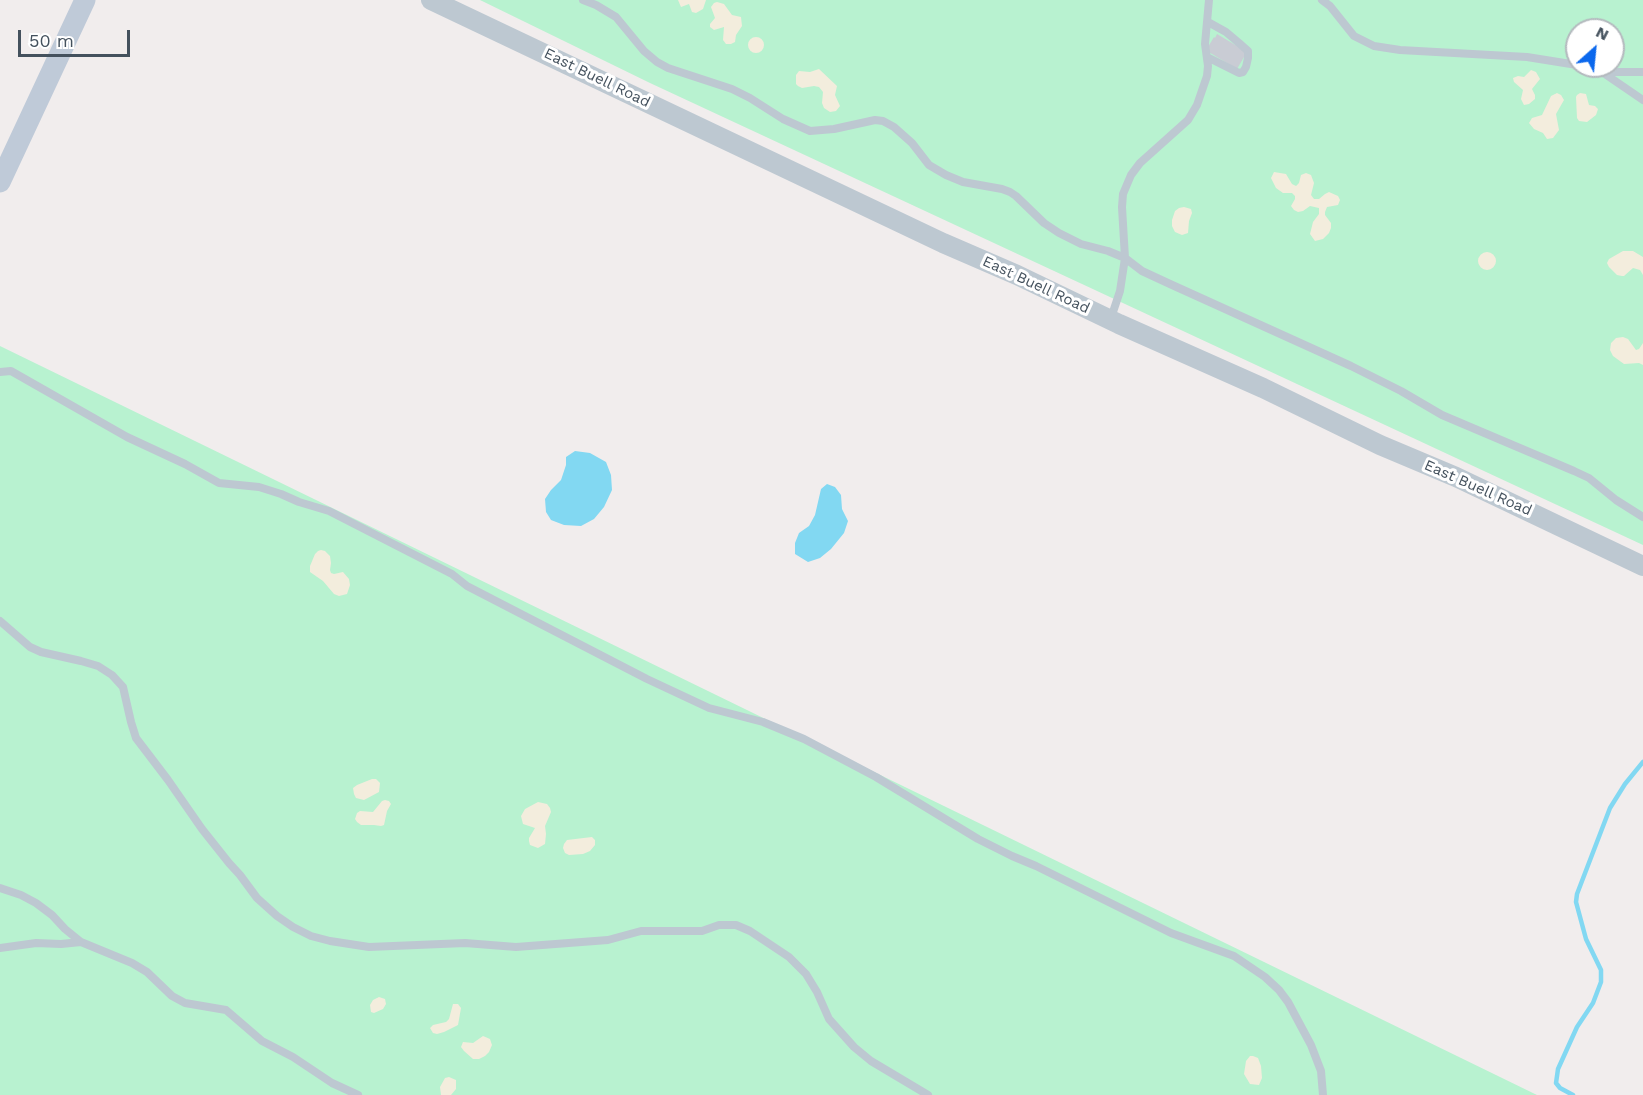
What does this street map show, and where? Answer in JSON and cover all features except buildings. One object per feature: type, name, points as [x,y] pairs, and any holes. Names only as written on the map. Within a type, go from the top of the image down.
[{"type":"main road","points":[[0,183],[85,0]]},
{"type":"street","name":"East Buell Road","points":[[432,0],[926,235],[1263,388],[1380,445],[1466,482],[1643,566]]},
{"type":"lane","points":[[583,0],[616,16],[644,51],[669,68],[732,89],[783,120],[810,131],[834,129],[875,120],[894,127],[937,171],[963,182],[1010,192],[1044,223],[1080,244],[1125,258],[1142,271],[1351,366],[1442,415],[1589,478],[1616,500],[1643,517]]},
{"type":"lane","points":[[1111,320],[1120,291],[1125,258],[1123,194],[1131,175],[1140,163],[1188,120],[1197,105],[1207,76],[1205,44],[1209,0]]},
{"type":"lane","points":[[1322,0],[1330,6],[1354,36],[1374,46],[1400,50],[1527,57],[1565,63]]},
{"type":"lane","points":[[1207,57],[1239,73],[1243,72],[1248,58],[1248,51],[1226,32],[1208,22]]},
{"type":"lane","points":[[1625,72],[1643,72]]},
{"type":"lane","points":[[1611,78],[1643,100]]},
{"type":"lane","points":[[0,372],[11,371],[127,437],[219,483],[259,487],[329,511],[452,574],[467,586],[647,679],[709,708],[763,722],[804,739],[876,777],[995,848],[1171,933],[1234,956],[1265,977],[1288,1002],[1318,1062],[1323,1095]]},
{"type":"lane","points":[[0,621],[30,647],[41,652],[98,666],[112,675],[123,687],[136,738],[207,836],[257,898],[293,927],[311,936],[330,941],[369,947],[465,943],[516,947],[608,940],[641,931],[702,931],[720,925],[736,925],[750,931],[789,957],[806,974],[829,1019],[854,1047],[871,1061],[928,1095]]},
{"type":"lane","points":[[0,888],[36,903],[81,942],[140,968],[172,996],[185,1003],[226,1010],[262,1041],[304,1063],[332,1083],[358,1095]]},
{"type":"lane","points":[[0,948],[36,943],[81,942]]},
{"type":"green space","points":[[480,0],[1643,0],[1643,545],[650,83]]},
{"type":"green space","points":[[0,346],[1537,1095],[0,1095]]},
{"type":"sand","points":[[678,0],[706,0],[703,9],[696,13],[692,12],[689,4],[681,7]]},
{"type":"sand","points":[[717,2],[724,4],[732,15],[741,17],[742,26],[736,35],[735,42],[731,44],[726,44],[723,40],[724,27],[714,30],[710,27],[715,18],[711,7]]},
{"type":"sand","points":[[753,37],[759,37],[764,45],[762,51],[753,53],[748,48],[748,42]]},
{"type":"sand","points":[[819,69],[837,86],[835,95],[840,106],[836,111],[830,112],[824,108],[823,92],[819,87],[802,88],[796,84],[796,75],[799,71],[810,72]]},
{"type":"sand","points":[[1531,70],[1536,72],[1540,79],[1532,89],[1535,99],[1524,105],[1521,99],[1523,90],[1513,78],[1524,77]]},
{"type":"sand","points":[[1557,93],[1564,100],[1556,114],[1559,130],[1553,138],[1547,139],[1543,133],[1534,129],[1529,123],[1532,118],[1542,115],[1551,96]]},
{"type":"sand","points":[[1580,93],[1586,94],[1589,105],[1598,109],[1596,115],[1587,122],[1579,121],[1577,118],[1576,97]]},
{"type":"sand","points":[[1274,172],[1286,174],[1296,186],[1301,175],[1306,173],[1311,175],[1314,183],[1311,195],[1314,199],[1319,199],[1329,192],[1338,196],[1340,200],[1338,205],[1327,207],[1325,212],[1331,228],[1323,239],[1315,241],[1310,234],[1313,222],[1319,214],[1319,208],[1310,206],[1303,211],[1294,210],[1291,206],[1295,196],[1292,193],[1283,193],[1276,188],[1271,178]]},
{"type":"sand","points":[[1184,207],[1191,209],[1192,213],[1188,233],[1182,235],[1175,232],[1172,220],[1175,211]]},
{"type":"sand","points":[[1623,251],[1633,251],[1643,257],[1643,275],[1640,270],[1633,268],[1624,276],[1617,275],[1609,267],[1607,263],[1609,259]]},
{"type":"sand","points":[[1483,252],[1491,252],[1496,257],[1494,268],[1483,270],[1478,265],[1478,257]]},
{"type":"sand","points":[[1616,338],[1628,339],[1636,350],[1643,343],[1643,365],[1624,364],[1613,356],[1610,350],[1611,343]]},
{"type":"sand","points":[[321,550],[330,556],[331,573],[343,572],[349,579],[347,594],[339,596],[334,594],[323,581],[310,572],[315,554]]},
{"type":"sand","points":[[372,779],[380,783],[379,792],[364,800],[356,798],[353,788]]},
{"type":"sand","points":[[385,800],[391,804],[384,825],[361,825],[357,822],[355,819],[357,813],[360,811],[373,812]]},
{"type":"sand","points":[[538,802],[547,804],[551,812],[545,826],[545,844],[538,848],[530,845],[529,841],[535,828],[523,824],[521,816],[525,809]]},
{"type":"sand","points":[[592,837],[595,845],[590,851],[583,854],[565,853],[563,848],[567,840]]},
{"type":"sand","points":[[379,997],[385,999],[386,1004],[383,1009],[371,1012],[370,1005]]},
{"type":"sand","points":[[453,1004],[458,1004],[461,1008],[458,1025],[444,1032],[433,1033],[430,1028],[449,1019]]},
{"type":"sand","points":[[483,1036],[490,1039],[492,1045],[489,1052],[479,1059],[473,1059],[461,1047],[463,1042],[473,1043]]},
{"type":"sand","points":[[1250,1056],[1258,1058],[1261,1066],[1262,1078],[1259,1085],[1250,1084],[1244,1074],[1246,1061]]},
{"type":"sand","points":[[445,1078],[456,1080],[456,1089],[451,1095],[441,1095],[440,1087]]},
{"type":"water","points":[[575,451],[590,453],[606,462],[611,475],[612,490],[604,507],[594,519],[581,526],[564,525],[551,520],[546,512],[545,499],[561,480],[566,457]]},
{"type":"water","points":[[827,484],[835,487],[841,495],[842,509],[848,521],[844,533],[831,549],[820,558],[808,562],[795,554],[795,543],[799,533],[809,526],[815,515],[821,489]]},
{"type":"waterway","points":[[1573,1095],[1556,1083],[1558,1069],[1577,1027],[1593,1003],[1601,982],[1601,970],[1586,939],[1576,902],[1577,894],[1610,808],[1625,784],[1643,762]]}]
